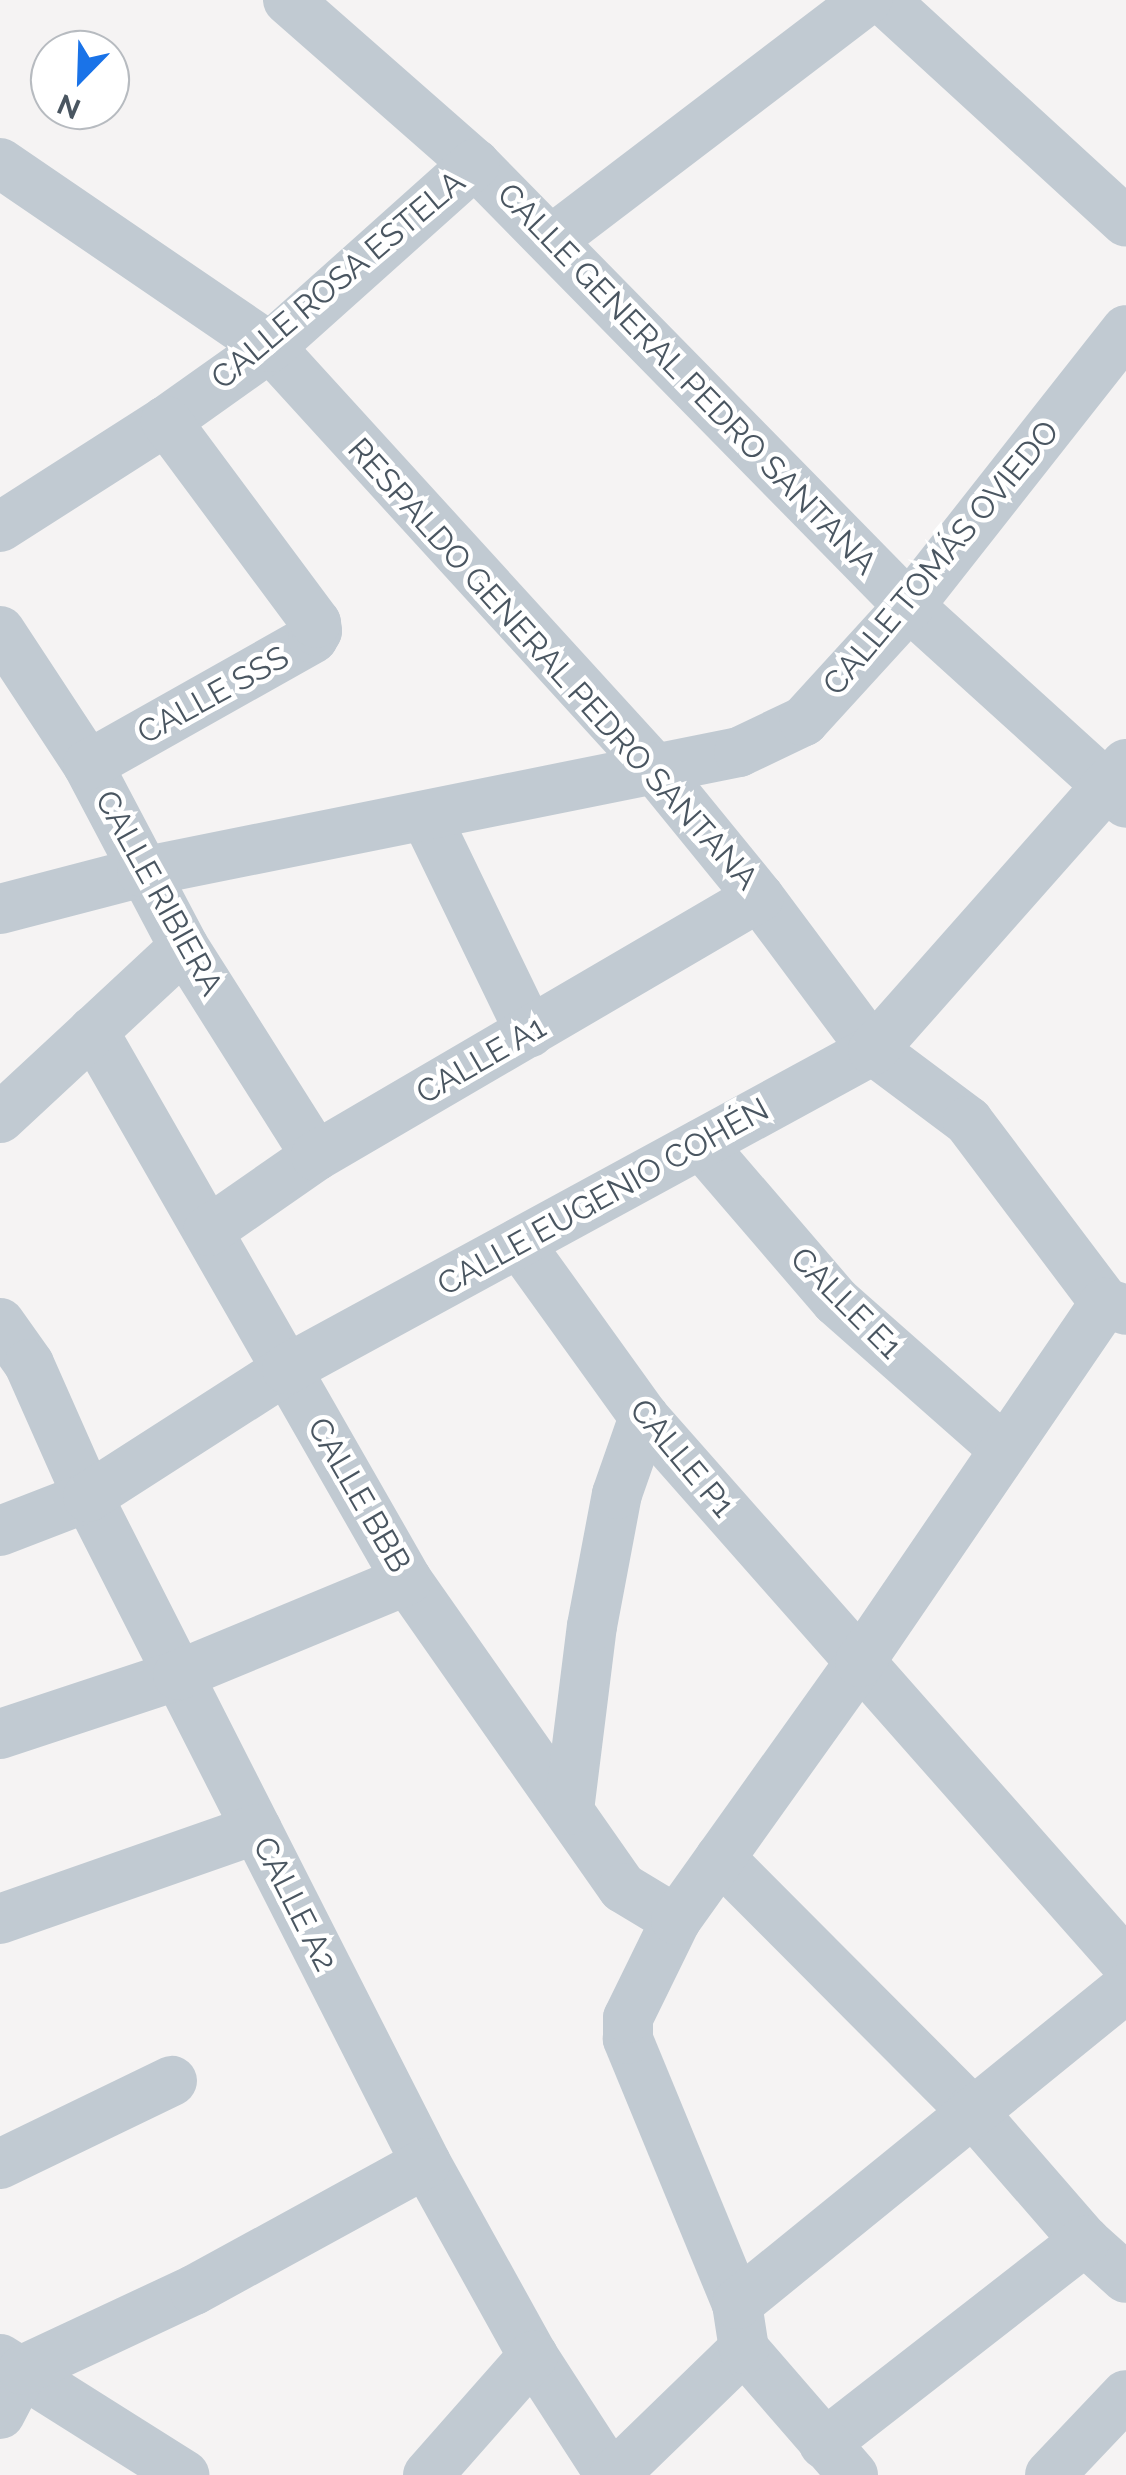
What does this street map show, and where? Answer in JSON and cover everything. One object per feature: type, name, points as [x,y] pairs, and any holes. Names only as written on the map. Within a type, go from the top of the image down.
[{"type":"street","points":[[552,238],[867,0]]},
{"type":"street","points":[[884,0],[1126,222]]},
{"type":"street","name":"CALLE GENERAL PEDRO SANTANA","points":[[311,8],[552,238],[909,606],[1119,784]]},
{"type":"street","name":"RESPALDO GENERAL PEDRO SANTANA","points":[[0,163],[270,347],[653,766],[760,897],[873,1050],[968,1122],[1115,1306]]},
{"type":"street","name":"CALLE ROSA ESTELA","points":[[0,526],[166,421],[270,347],[475,164]]},
{"type":"street","name":"CALLE TOMÁS OVIEDO","points":[[0,909],[142,872],[426,817],[653,766],[739,752],[804,721],[909,606],[1126,330]]},
{"type":"street","name":"CALLE SSS","points":[[88,765],[313,638],[317,631],[316,624],[166,421]]},
{"type":"street","name":"CALLE RIBIERA","points":[[0,631],[88,765],[184,947],[316,1156]]},
{"type":"street","name":"CALLE EUGENIO COHÉN","points":[[0,1531],[88,1496],[286,1369],[873,1050],[1119,784]]},
{"type":"street","points":[[426,817],[530,1032]]},
{"type":"street","name":"CALLE A1","points":[[208,1231],[316,1156],[760,897]]},
{"type":"street","points":[[0,1118],[184,947]]},
{"type":"street","name":"CALLE BBB","points":[[94,1031],[408,1580],[623,1888],[676,1920]]},
{"type":"street","name":"CALLE E1","points":[[700,1144],[836,1301],[1004,1448]]},
{"type":"street","name":"CALLE P1","points":[[519,1242],[644,1417],[1126,1963]]},
{"type":"street","points":[[1085,2240],[839,2459],[740,2327],[628,2039],[628,2018],[676,1920],[860,1662],[1004,1448],[1115,1306]]},
{"type":"street","name":"CALLE A2","points":[[0,1323],[29,1364],[88,1496],[426,2163],[533,2356],[612,2475]]},
{"type":"street","points":[[569,1810],[592,1626],[617,1494],[644,1417]]},
{"type":"street","points":[[0,1734],[178,1675],[408,1580]]},
{"type":"street","points":[[0,1919],[257,1829]]},
{"type":"street","points":[[720,1858],[971,2110],[1085,2240],[1126,2278]]},
{"type":"street","points":[[612,2475],[740,2327],[971,2110],[1126,1988]]},
{"type":"street","points":[[0,2164],[172,2081]]},
{"type":"street","points":[[11,2365],[194,2290],[426,2163]]},
{"type":"street","points":[[428,2475],[533,2356]]},
{"type":"street","points":[[0,2414],[11,2365]]},
{"type":"street","points":[[11,2365],[184,2475]]},
{"type":"street","points":[[1050,2475],[1126,2394]]}]
